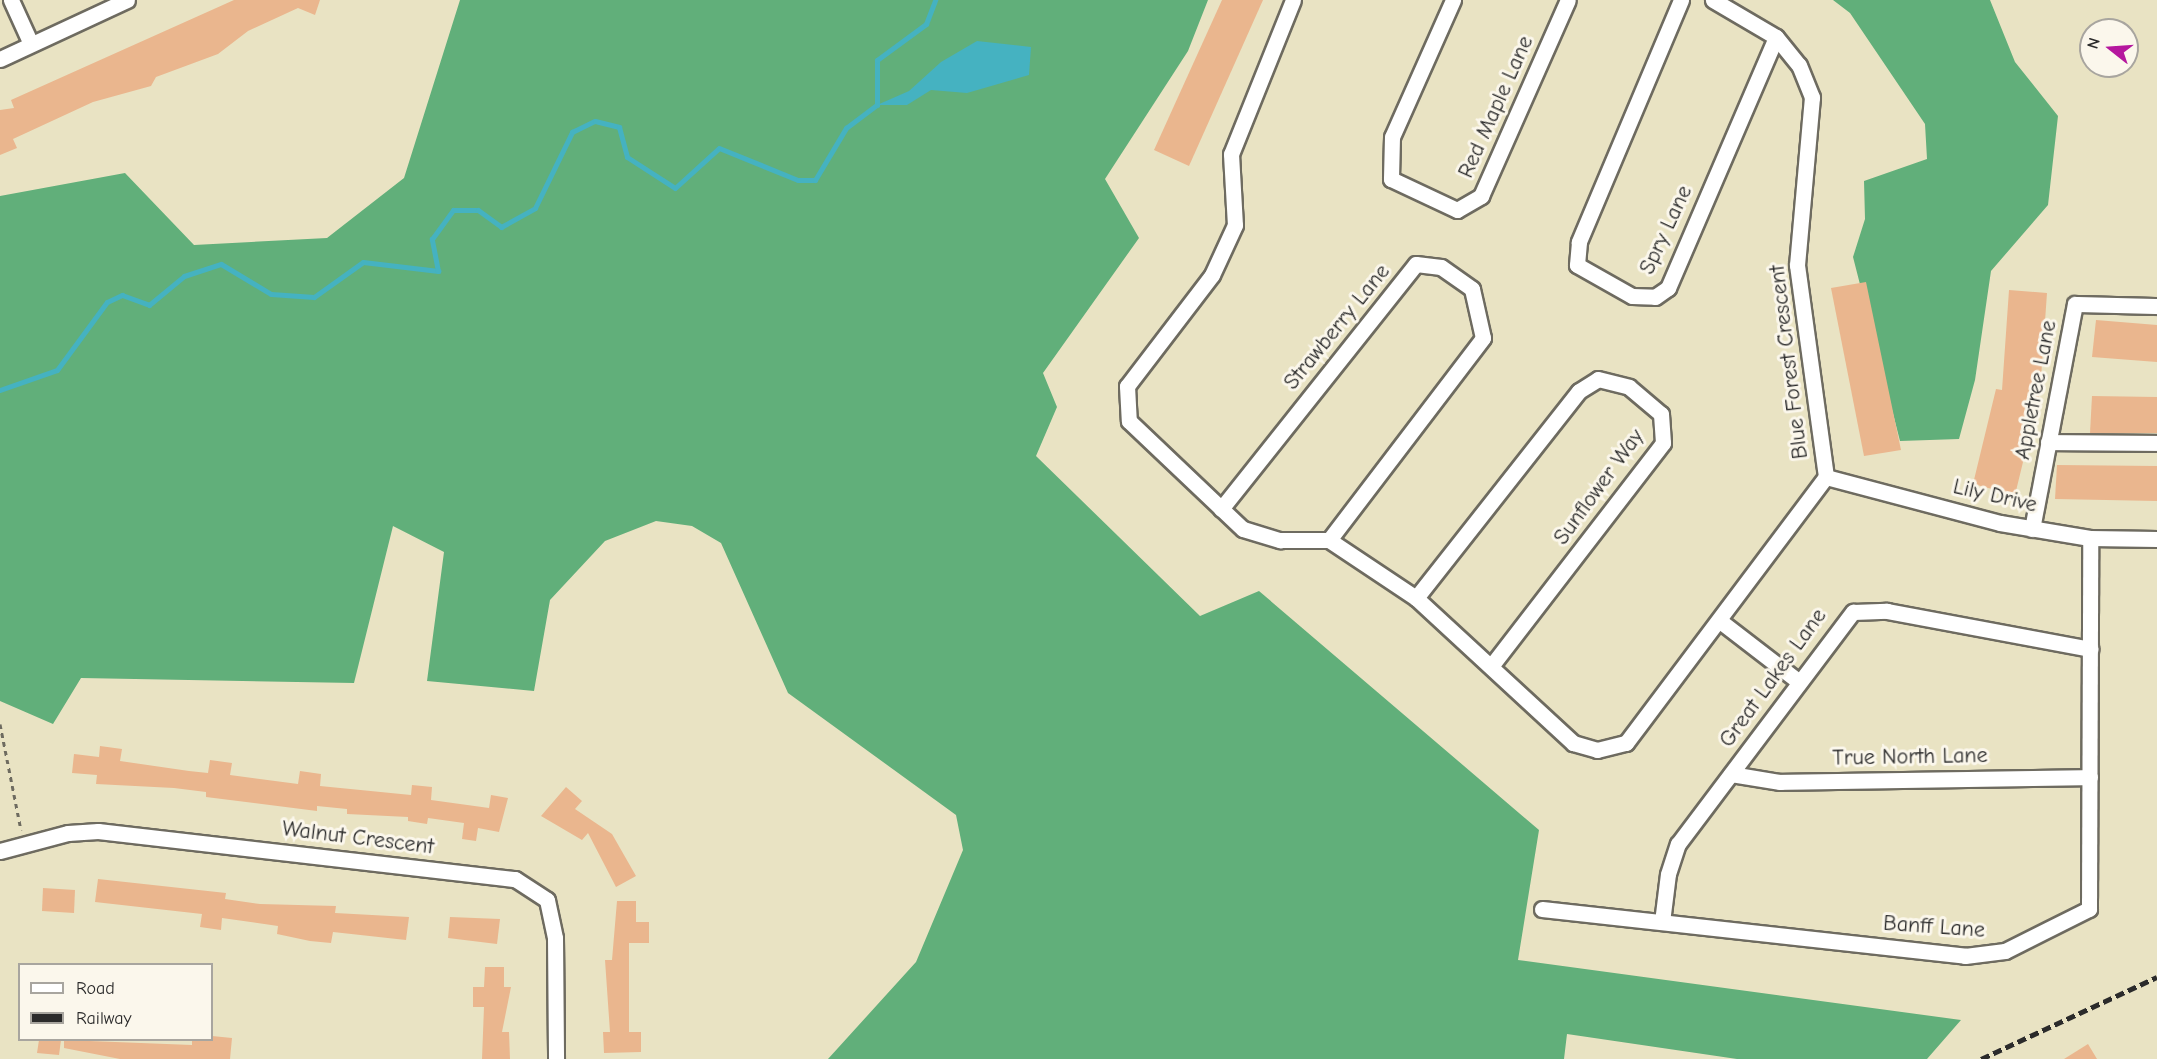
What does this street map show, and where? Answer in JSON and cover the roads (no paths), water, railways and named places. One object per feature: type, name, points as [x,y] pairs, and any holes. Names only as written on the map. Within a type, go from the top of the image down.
[{"type":"street","points":[[11,0],[31,44]]},
{"type":"street","points":[[0,59],[127,0]]},
{"type":"street","name":"Red Maple Lane","points":[[1453,0],[1392,137],[1391,179],[1457,210],[1482,196],[1568,0]]},
{"type":"street","name":"Spry Lane","points":[[1681,0],[1579,242],[1577,265],[1632,296],[1655,297],[1668,288],[1776,37]]},
{"type":"street","name":"Blue Forest Crescent","points":[[1713,0],[1776,37],[1799,65],[1812,97],[1797,265],[1826,477]]},
{"type":"street","points":[[1291,5],[1231,154],[1235,225],[1212,275],[1127,386],[1129,421],[1243,529],[1280,540],[1329,540],[1416,598],[1574,743],[1597,750],[1626,743],[1720,621],[1826,477]]},
{"type":"street","name":"Strawberry Lane","points":[[1221,509],[1416,264],[1441,267],[1472,289],[1483,338],[1329,540]]},
{"type":"street","name":"Appletree Lane","points":[[2032,529],[2075,304],[2157,306]]},
{"type":"street","name":"Sunflower Way","points":[[1416,598],[1579,391],[1598,379],[1629,387],[1661,414],[1663,444],[1491,666]]},
{"type":"street","points":[[2048,442],[2157,443]]},
{"type":"street","name":"Lily Drive","points":[[1826,477],[2032,529],[2090,538],[2157,539]]},
{"type":"street","name":"Banff Lane","points":[[1542,909],[1965,956],[2005,951],[2089,909],[2090,538]]},
{"type":"street","name":"Great Lakes Lane","points":[[1662,922],[1672,856],[1845,617],[1862,609],[2090,649]]},
{"type":"street","points":[[1720,621],[1798,681]]},
{"type":"street","name":"True North Lane","points":[[1731,774],[1780,782],[2090,777]]},
{"type":"street","name":"Walnut Crescent","points":[[0,851],[23,843],[99,831],[515,879],[547,900],[553,928],[556,1059]]},
{"type":"water","points":[[977,41],[1031,47],[1029,75],[967,93],[931,90],[907,105],[877,105],[909,91],[941,62]]},
{"type":"waterway","points":[[0,390],[57,370],[107,302],[122,295],[149,305],[184,276],[221,264],[271,294],[314,297],[363,262],[438,271],[432,239],[453,210],[478,210],[501,227],[535,208],[572,132],[595,121],[619,127],[627,157],[675,188],[719,148],[798,180],[815,180],[846,128],[877,105],[877,60],[926,24],[935,0]]},
{"type":"railway","points":[[1981,1059],[2157,977]]}]
